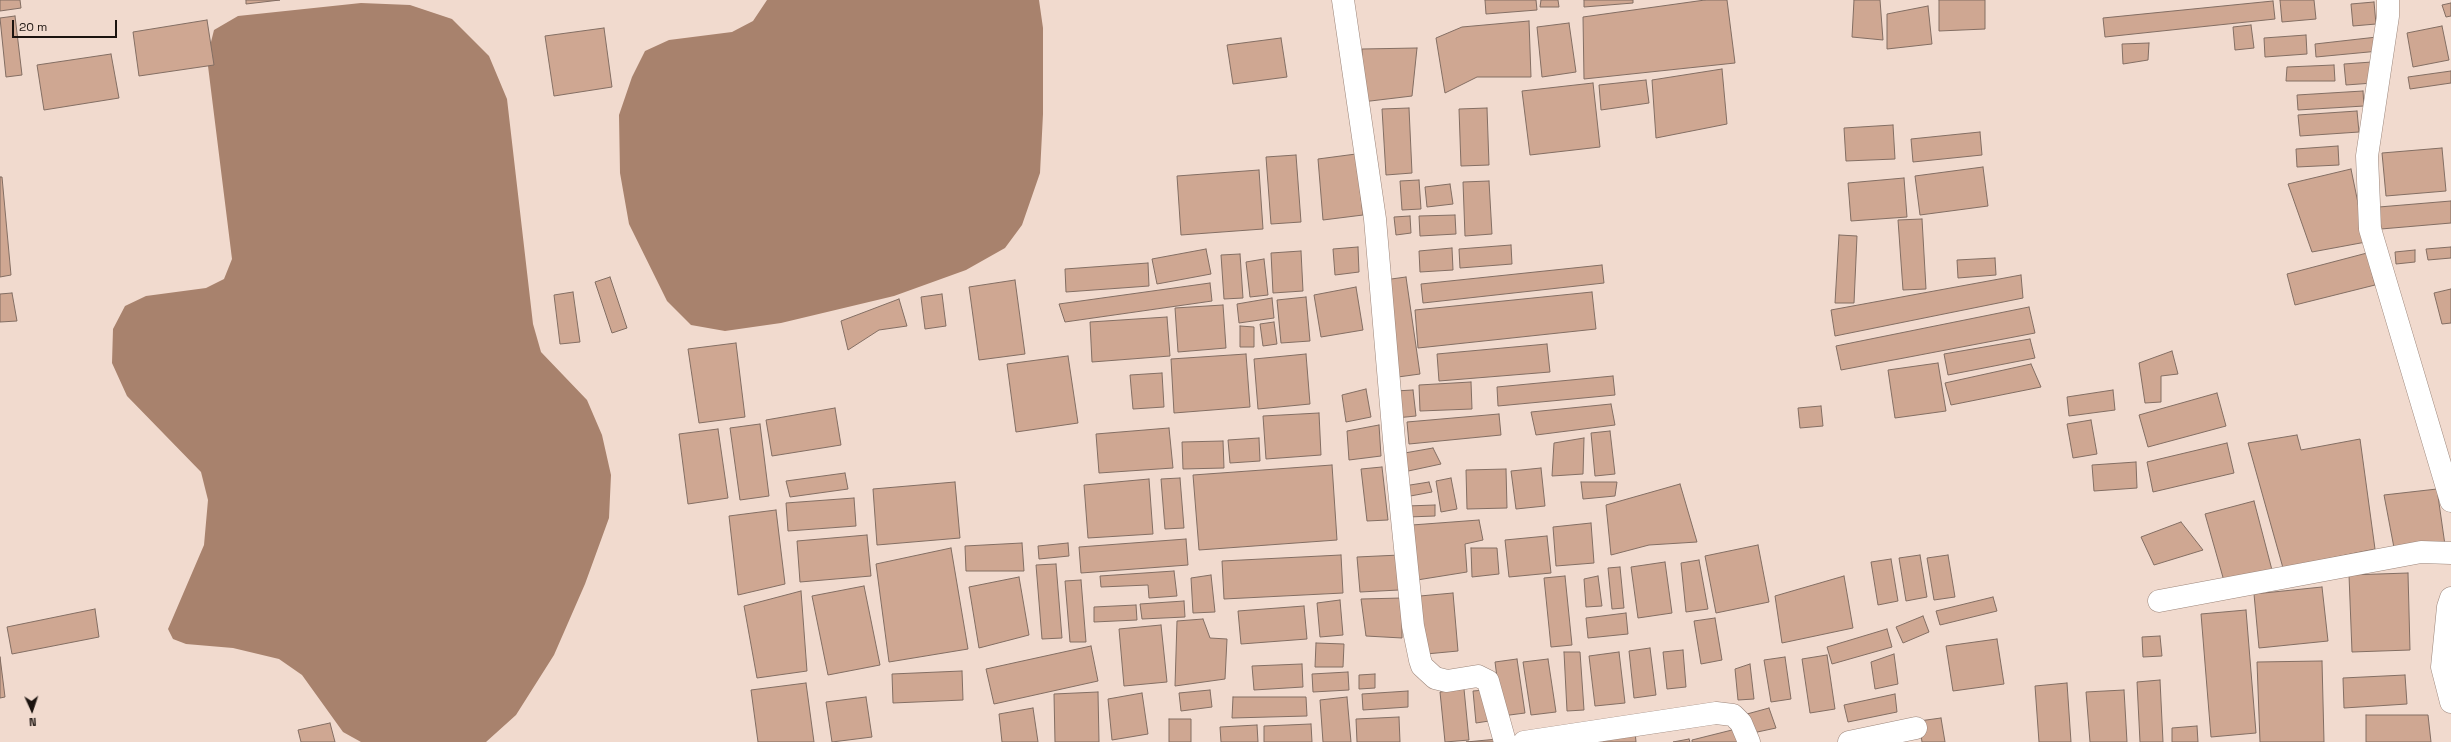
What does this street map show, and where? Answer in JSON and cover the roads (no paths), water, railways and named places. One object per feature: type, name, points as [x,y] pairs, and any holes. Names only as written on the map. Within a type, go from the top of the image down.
[{"type":"street","points":[[1343,0],[1375,219],[1394,440],[1413,626],[1420,660],[1422,666],[1435,678],[1447,681],[1478,676],[1488,681],[1505,742]]},
{"type":"street","points":[[2388,0],[2388,16],[2367,156],[2370,229],[2451,501]]},
{"type":"street","points":[[2159,602],[2421,552],[2451,553]]},
{"type":"street","points":[[2451,598],[2448,607],[2442,667],[2451,702]]},
{"type":"street","points":[[1524,742],[1716,713],[1733,715],[1741,723],[1749,742]]},
{"type":"street","points":[[1849,742],[1916,728]]}]
